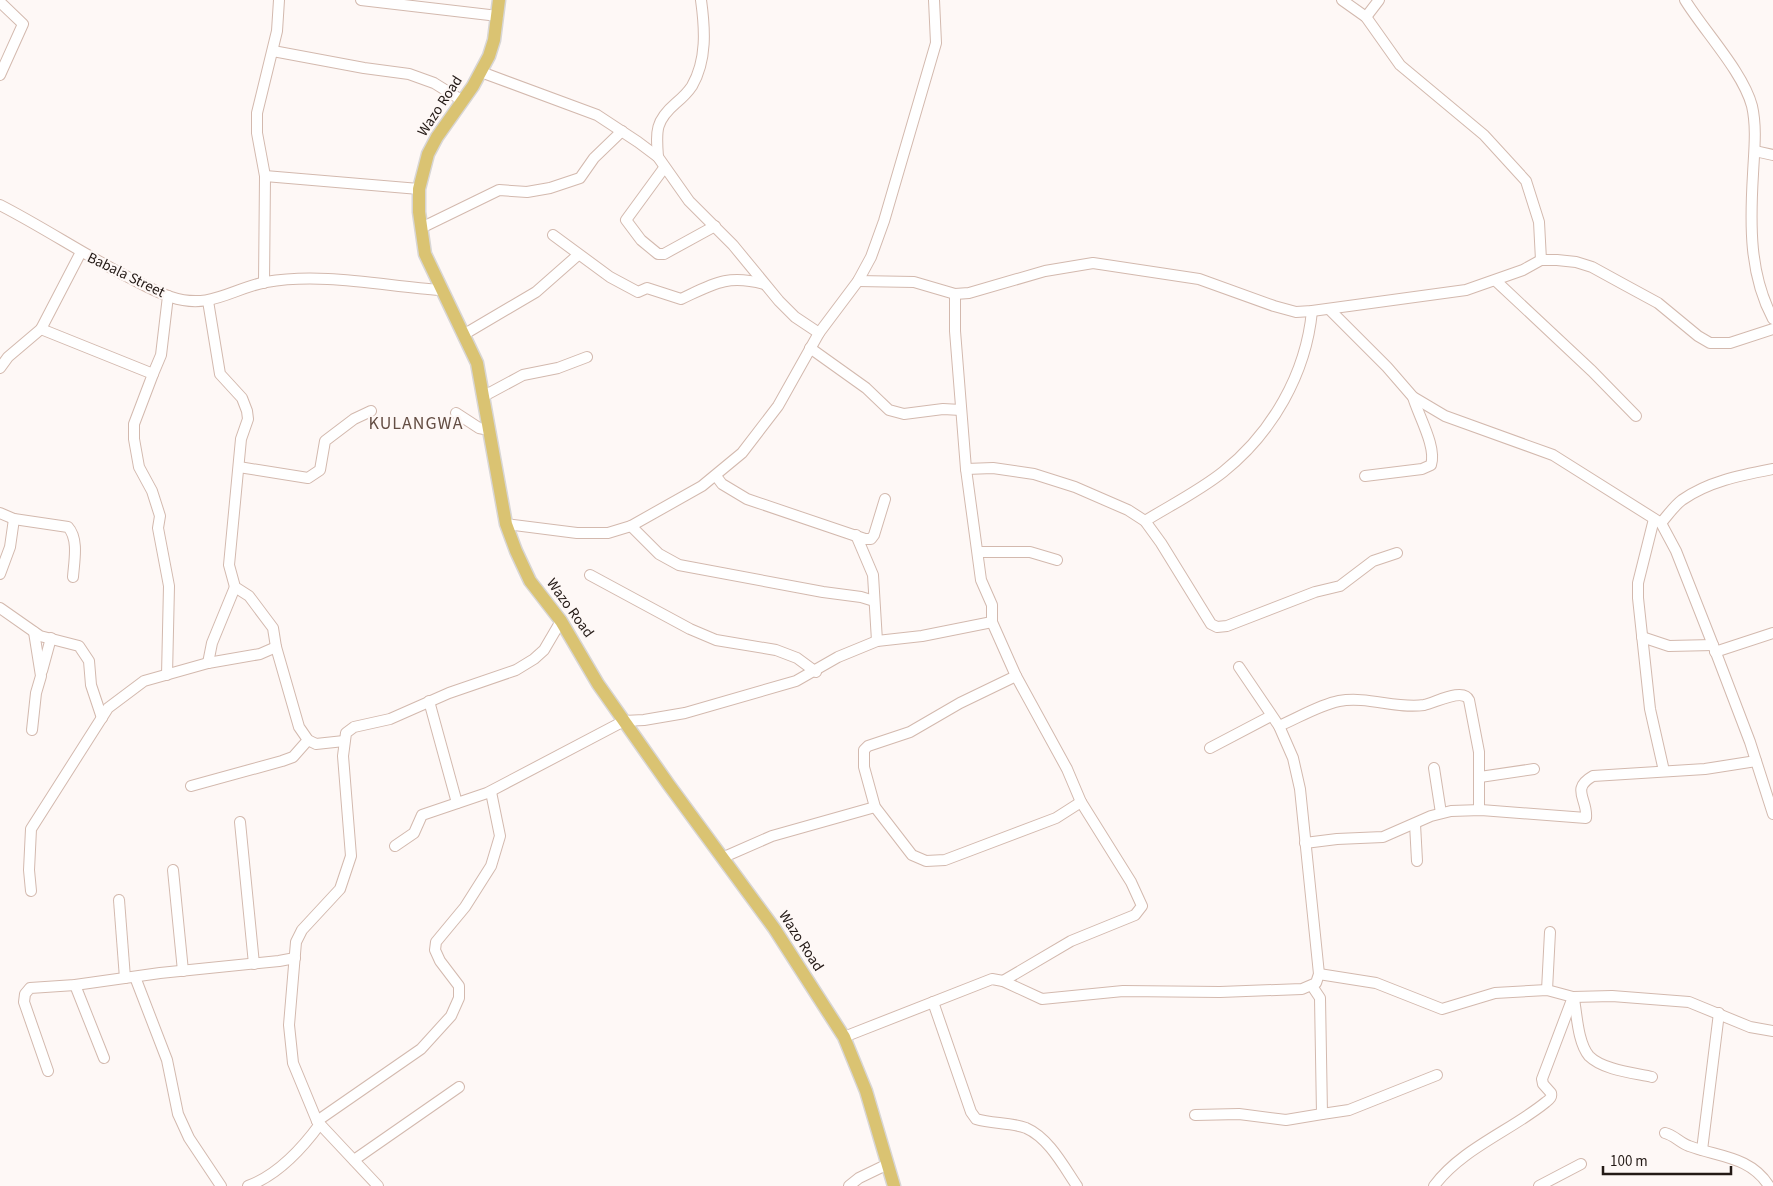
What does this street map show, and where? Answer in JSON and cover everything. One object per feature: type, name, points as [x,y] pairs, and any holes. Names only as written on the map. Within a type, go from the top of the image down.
[{"type":"main road","name":"Wazo Road","points":[[499,0],[494,40],[481,72],[437,137],[428,154],[419,189],[424,254],[476,363],[484,396],[488,430],[506,524],[530,581],[561,621],[624,721],[774,928],[844,1038],[866,1091],[894,1186]]},
{"type":"street","points":[[264,283],[265,176],[257,133],[257,113],[274,51],[279,0]]},
{"type":"street","points":[[361,0],[498,16]]},
{"type":"street","points":[[658,157],[658,124],[664,113],[692,87],[702,57],[705,34],[701,0]]},
{"type":"street","points":[[506,524],[577,533],[608,533],[631,526],[702,486],[742,453],[778,406],[818,333],[858,281],[870,257],[884,221],[936,43],[934,0]]},
{"type":"street","points":[[1342,0],[1366,17],[1400,65],[1484,135],[1526,181],[1539,222],[1541,260]]},
{"type":"street","points":[[1366,17],[1379,0]]},
{"type":"street","points":[[1685,0],[1742,85],[1751,105],[1754,151],[1752,232],[1754,259],[1758,284],[1773,320]]},
{"type":"street","points":[[0,2],[23,24],[0,75]]},
{"type":"street","points":[[274,51],[364,68],[408,74],[434,83],[463,101]]},
{"type":"street","points":[[481,72],[597,115],[622,130],[658,157],[689,202],[734,245],[764,284],[794,317],[818,333]]},
{"type":"street","points":[[421,228],[499,190],[526,192],[550,188],[580,178],[594,158],[622,130]]},
{"type":"street","points":[[1754,151],[1773,155]]},
{"type":"street","points":[[664,168],[626,220],[641,240],[658,254],[664,254],[715,226]]},
{"type":"street","points":[[265,176],[419,189]]},
{"type":"street","name":"Babala Street","points":[[0,205],[80,252],[168,296],[208,301],[264,283],[302,279],[336,280],[440,290]]},
{"type":"street","points":[[553,234],[578,256],[610,277],[638,292],[647,288],[681,299],[723,280],[748,279],[764,284]]},
{"type":"street","points":[[0,368],[18,347],[40,328],[80,252]]},
{"type":"street","points":[[463,335],[536,292],[578,256]]},
{"type":"street","points":[[858,281],[914,282],[955,294],[969,293],[1045,271],[1093,262],[1199,279],[1296,312],[1330,310],[1466,290],[1496,281],[1541,260],[1576,262],[1592,267],[1658,303],[1698,336],[1710,343],[1730,343],[1773,329]]},
{"type":"street","points":[[1496,281],[1592,370],[1636,416]]},
{"type":"street","points":[[955,294],[966,469],[981,580],[992,606],[992,622],[1016,676],[1067,769],[1081,802],[1131,882],[1142,906],[1141,910],[1135,915],[1070,941],[1003,981]]},
{"type":"street","points":[[167,675],[169,586],[158,528],[160,516],[152,491],[139,467],[134,439],[134,424],[161,355],[168,296]]},
{"type":"street","points":[[208,301],[220,374],[242,398],[248,419],[241,438],[229,565],[235,587],[212,643],[208,663]]},
{"type":"street","points":[[1330,310],[1387,367],[1413,397],[1445,416],[1553,455],[1658,521],[1676,551],[1714,648],[1772,809]]},
{"type":"street","points":[[1145,521],[1223,472],[1259,436],[1287,395],[1303,362],[1310,335],[1312,311]]},
{"type":"street","points":[[40,328],[154,374]]},
{"type":"street","points":[[810,348],[866,388],[889,410],[904,414],[943,409],[961,410]]},
{"type":"street","points":[[484,396],[523,375],[558,368],[587,357]]},
{"type":"street","points":[[1365,476],[1422,469],[1431,465],[1433,460],[1428,436],[1417,413],[1413,397]]},
{"type":"street","points":[[239,466],[308,478],[320,470],[322,447],[325,441],[354,419],[370,411]]},
{"type":"street","points":[[456,413],[478,428],[488,430]]},
{"type":"street","points":[[966,469],[993,468],[1034,474],[1075,487],[1128,510],[1145,521],[1161,543],[1211,624],[1217,627],[1227,626],[1315,592],[1340,586],[1373,561],[1397,553]]},
{"type":"street","points":[[1664,771],[1650,709],[1638,598],[1638,583],[1658,521],[1681,501],[1703,488],[1737,476],[1773,469]]},
{"type":"street","points":[[716,476],[722,484],[748,499],[856,536],[870,539],[874,534],[884,499]]},
{"type":"street","points":[[0,513],[14,519],[68,527],[72,531],[75,548],[73,577]]},
{"type":"street","points":[[0,574],[10,547],[14,519]]},
{"type":"street","points":[[631,526],[659,554],[680,565],[816,591],[853,595],[874,601]]},
{"type":"street","points":[[856,536],[873,575],[877,641]]},
{"type":"street","points":[[978,552],[1030,552],[1057,560]]},
{"type":"street","points":[[590,575],[690,629],[716,640],[776,650],[798,658],[816,672]]},
{"type":"street","points":[[235,587],[249,596],[273,628],[276,647],[300,727],[308,740],[316,744],[344,741]]},
{"type":"street","points":[[0,608],[34,632],[74,644],[83,650],[89,661],[93,695],[102,718]]},
{"type":"street","points":[[378,1186],[318,1123],[293,1063],[289,1025],[296,942],[302,930],[333,899],[346,874],[351,856],[344,741],[346,733],[354,727],[390,719],[516,670],[534,660],[544,650],[561,621]]},
{"type":"street","points":[[395,846],[414,833],[422,815],[490,792],[624,721],[644,720],[693,711],[796,681],[816,672],[838,658],[877,641],[922,636],[992,622]]},
{"type":"street","points":[[34,632],[41,676]]},
{"type":"street","points":[[1642,637],[1669,646],[1714,648],[1773,633]]},
{"type":"street","points":[[32,730],[36,693],[51,638]]},
{"type":"street","points":[[32,891],[29,870],[31,829],[108,708],[144,680],[208,663],[260,654],[276,647]]},
{"type":"street","points":[[844,1038],[975,984],[992,979],[1003,981],[1042,999],[1122,990],[1220,992],[1302,989],[1312,986],[1319,974],[1300,789],[1293,758],[1279,726],[1239,667]]},
{"type":"street","points":[[1016,676],[960,703],[910,732],[868,746],[864,750],[864,767],[875,807],[912,855],[926,861],[945,860],[1047,822],[1081,802]]},
{"type":"street","points":[[1279,726],[1338,702],[1356,700],[1423,705],[1460,694],[1466,696],[1470,700],[1479,752],[1478,810]]},
{"type":"street","points":[[430,702],[457,803]]},
{"type":"street","points":[[1210,748],[1272,716]]},
{"type":"street","points":[[192,786],[293,757],[308,740]]},
{"type":"street","points":[[1305,843],[1337,839],[1383,837],[1441,813],[1478,810],[1586,818],[1580,790],[1588,778],[1597,774],[1705,769],[1756,761]]},
{"type":"street","points":[[1434,768],[1441,813]]},
{"type":"street","points":[[1480,776],[1534,769]]},
{"type":"street","points":[[248,1186],[278,1168],[298,1152],[318,1123],[421,1049],[450,1016],[459,998],[459,986],[440,961],[435,950],[436,942],[460,913],[491,866],[500,836],[490,792]]},
{"type":"street","points":[[724,857],[772,836],[875,807]]},
{"type":"street","points":[[240,822],[254,964]]},
{"type":"street","points":[[1415,824],[1417,861]]},
{"type":"street","points":[[173,870],[183,971]]},
{"type":"street","points":[[119,900],[130,977],[167,1060],[178,1114],[189,1138],[221,1186]]},
{"type":"street","points":[[1548,990],[1550,932]]},
{"type":"street","points":[[48,1071],[24,1002],[25,994],[36,987],[75,985],[295,958]]},
{"type":"street","points":[[1319,974],[1376,983],[1442,1009],[1495,993],[1548,990],[1573,997],[1652,998],[1689,1002],[1750,1027],[1773,1031]]},
{"type":"street","points":[[75,985],[104,1058]]},
{"type":"street","points":[[1312,986],[1320,998],[1322,1114]]},
{"type":"street","points":[[1573,997],[1582,1039],[1591,1058],[1604,1064],[1652,1077]]},
{"type":"street","points":[[1434,1186],[1444,1174],[1507,1127],[1548,1101],[1551,1093],[1543,1084],[1542,1079],[1573,997]]},
{"type":"street","points":[[933,1002],[971,1112],[976,1119],[1026,1128],[1037,1136],[1058,1158],[1077,1186]]},
{"type":"street","points":[[1702,1150],[1719,1013]]},
{"type":"street","points":[[1195,1115],[1239,1114],[1286,1120],[1349,1110],[1437,1075]]},
{"type":"street","points":[[354,1160],[459,1087]]},
{"type":"street","points":[[1665,1134],[1689,1146],[1725,1155],[1739,1161],[1763,1178],[1769,1186]]},
{"type":"street","points":[[849,1186],[858,1178],[888,1164]]},
{"type":"street","points":[[1539,1186],[1581,1164]]},
{"type":"street","points":[[266,1186],[278,1168]]},
{"type":"district","name":"KULANGWA","points":[[416,423]]}]
